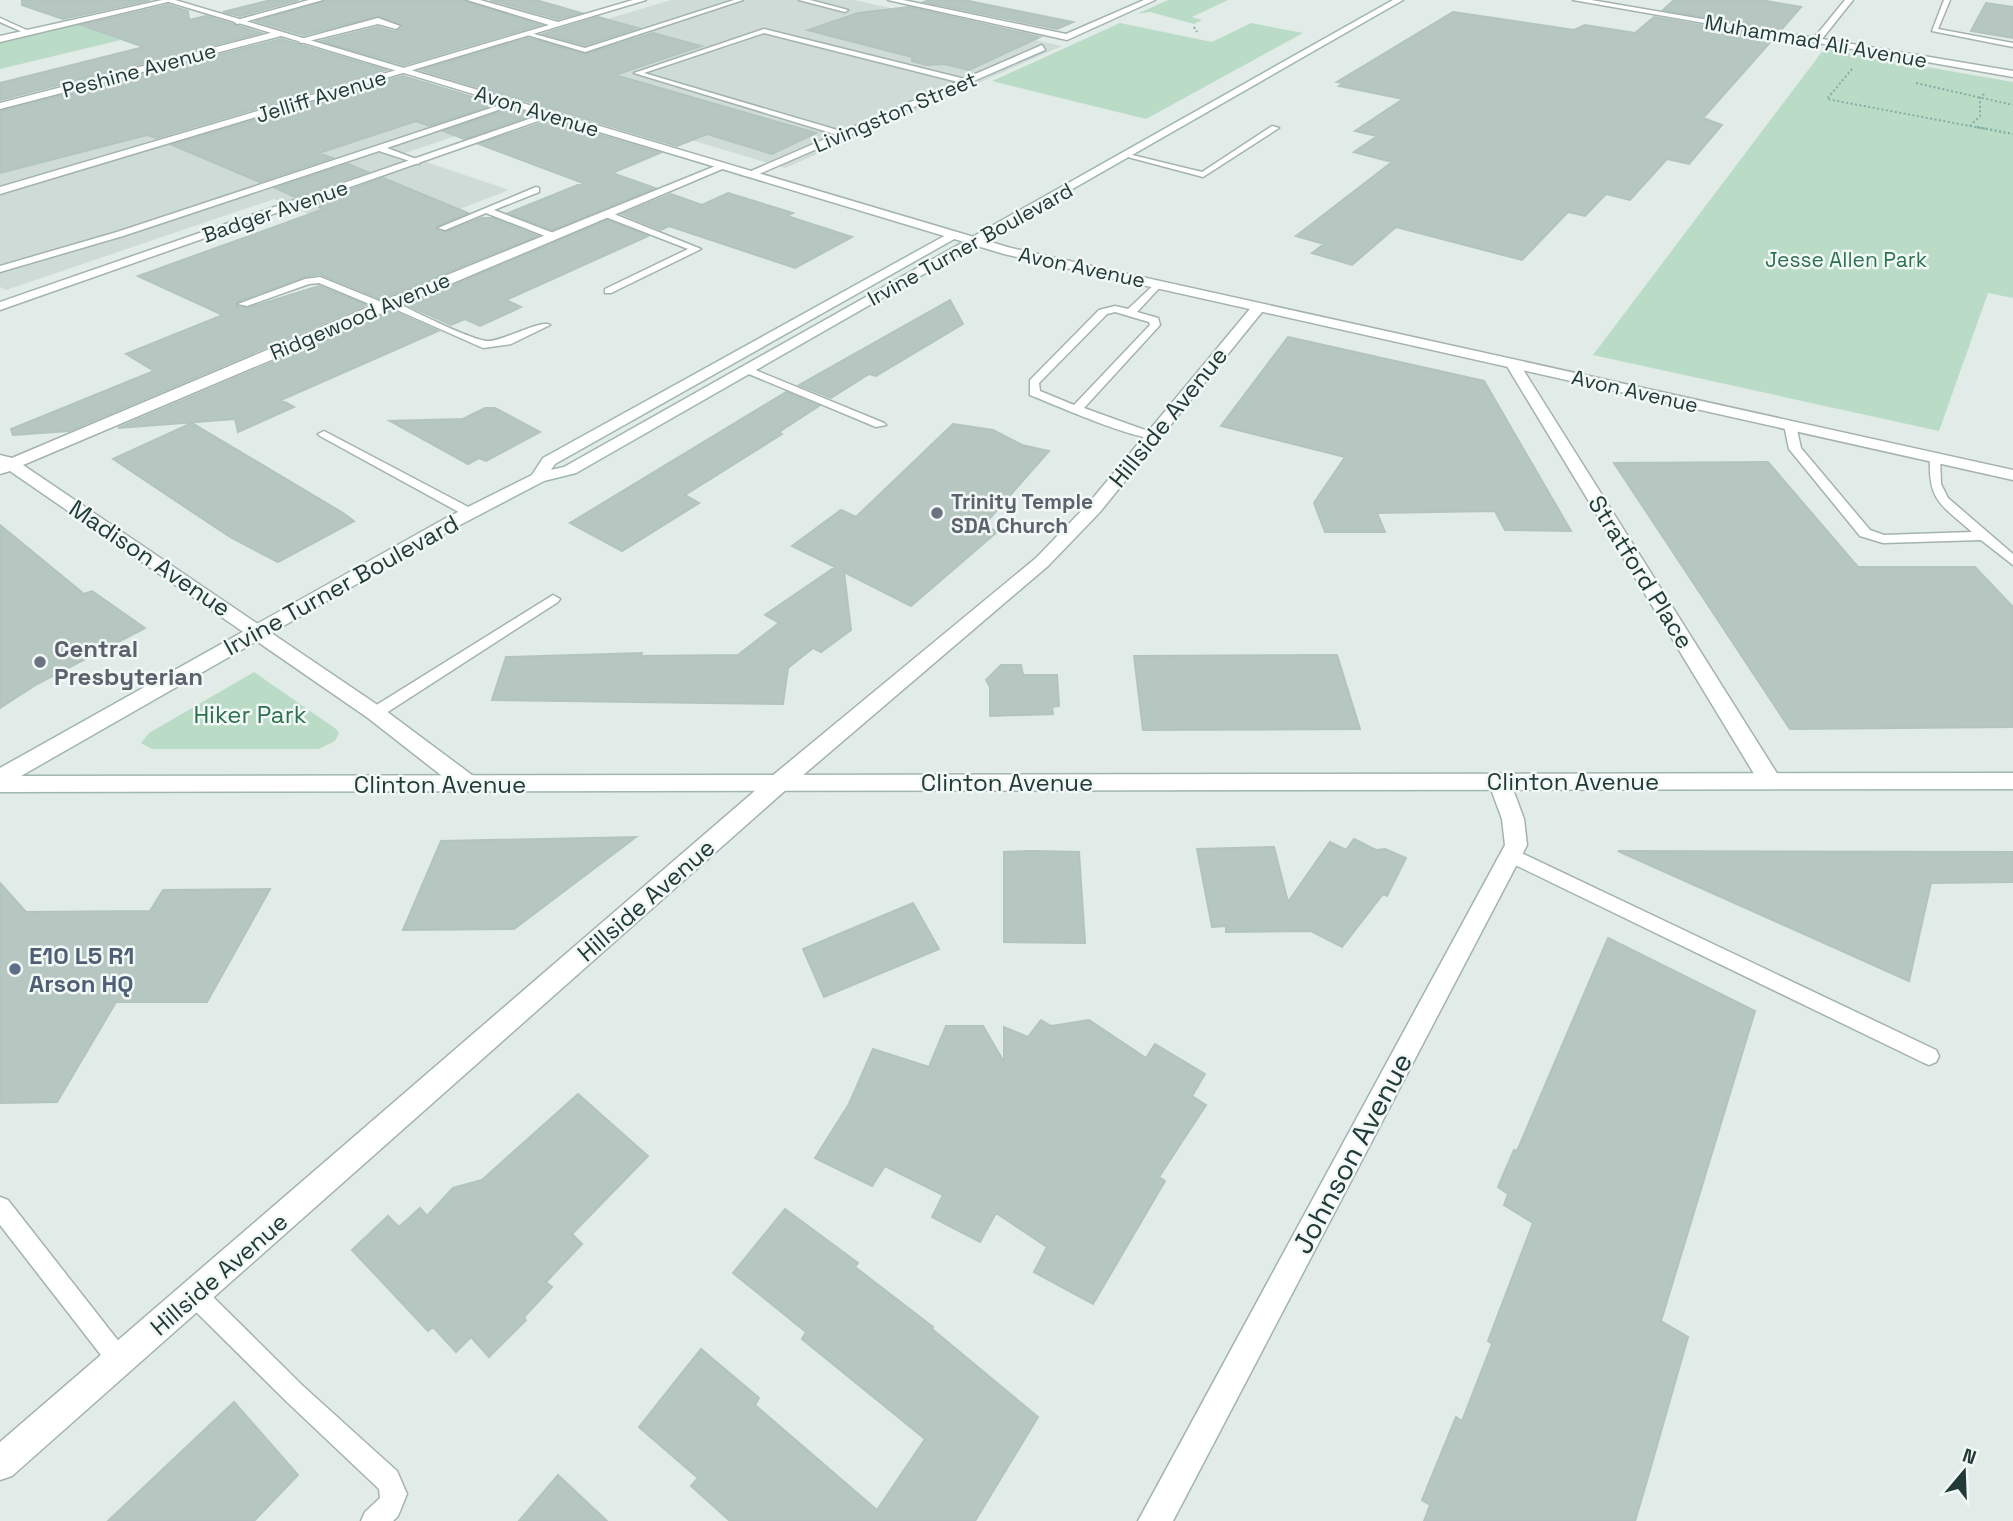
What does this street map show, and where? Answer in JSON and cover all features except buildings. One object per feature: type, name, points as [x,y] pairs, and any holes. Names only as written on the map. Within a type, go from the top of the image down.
[{"type":"street","points":[[0,39],[167,0]]},
{"type":"street","name":"Avon Avenue","points":[[167,0],[971,242],[2013,475]]},
{"type":"street","points":[[237,21],[319,0]]},
{"type":"street","points":[[471,0],[559,25]]},
{"type":"street","name":"Jelliff Avenue","points":[[0,191],[642,0]]},
{"type":"street","points":[[892,0],[1067,37],[1151,0]]},
{"type":"street","name":"Irvine Turner Boulevard","points":[[1087,163],[1381,0]]},
{"type":"street","name":"Irvine Turner Boulevard","points":[[0,778],[470,513],[538,478],[570,470],[1399,0]]},
{"type":"street","name":"Muhammad Ali Avenue","points":[[1577,0],[2013,75]]},
{"type":"street","points":[[1619,8],[1629,0]]},
{"type":"street","points":[[1816,41],[1849,0]]},
{"type":"street","points":[[301,40],[378,21],[396,26]]},
{"type":"street","name":"Peshine Avenue","points":[[0,106],[278,34]]},
{"type":"street","name":"Livingston Street","points":[[748,175],[1042,48]]},
{"type":"street","name":"Badger Avenue","points":[[0,306],[550,115]]},
{"type":"street","name":"Ridgewood Avenue","points":[[4,464],[722,167]]},
{"type":"street","name":"Irvine Turner Boulevard","points":[[1002,209],[1055,181]]},
{"type":"street","name":"Irvine Turner Boulevard","points":[[538,478],[549,461],[972,225]]},
{"type":"street","name":"Hillside Avenue","points":[[0,1464],[780,782],[1042,562],[1071,535],[1259,307]]},
{"type":"street","name":"Stratford Place","points":[[1512,363],[1770,781]]},
{"type":"street","name":"Madison Avenue","points":[[4,464],[258,631],[375,713],[468,784]]},
{"type":"street","name":"Johnson Avenue","points":[[1156,1521],[1516,845],[1516,832],[1499,781]]},
{"type":"street","name":"Clinton Avenue","points":[[0,784],[2013,781]]},
{"type":"lane","points":[[527,34],[585,50],[740,0]]},
{"type":"lane","points":[[802,0],[845,10]]},
{"type":"lane","points":[[1947,0],[1934,30],[2013,46]]},
{"type":"lane","points":[[0,20],[29,33]]},
{"type":"lane","points":[[841,134],[637,73],[764,31],[966,82]]},
{"type":"lane","points":[[0,269],[120,234],[512,104]]},
{"type":"lane","points":[[1128,156],[1203,175],[1275,128]]},
{"type":"lane","points":[[379,148],[416,162]]},
{"type":"lane","points":[[442,228],[536,190]]},
{"type":"lane","points":[[486,210],[553,236]]},
{"type":"lane","points":[[606,214],[696,249],[608,291]]},
{"type":"lane","points":[[243,304],[308,281],[320,280],[331,282],[484,345],[507,342],[545,325]]},
{"type":"lane","points":[[1131,312],[1158,284]]},
{"type":"lane","points":[[1076,410],[1155,325],[1154,320],[1131,312],[1115,309],[1102,312],[1034,382],[1034,393],[1076,410],[1152,436]]},
{"type":"lane","points":[[748,370],[880,425]]},
{"type":"lane","points":[[1790,425],[1795,449],[1865,533],[1883,540],[1982,536]]},
{"type":"lane","points":[[324,434],[470,513]]},
{"type":"lane","points":[[1936,458],[1935,484],[1944,500],[2013,561]]},
{"type":"lane","points":[[375,713],[553,598]]},
{"type":"lane","points":[[1511,855],[1929,1056]]},
{"type":"lane","points":[[0,1208],[119,1360]]},
{"type":"lane","points":[[195,1295],[295,1394],[388,1480],[394,1494],[389,1507],[374,1521]]},
{"type":"path","points":[[1194,27],[1197,32]]},
{"type":"path","points":[[1852,69],[1827,99],[2013,134]]},
{"type":"path","points":[[1970,126],[1980,116],[1980,98],[1988,86]]},
{"type":"shaded area","points":[[671,0],[854,0],[1062,46],[785,168],[446,67]]},
{"type":"shaded area","points":[[260,45],[506,119],[402,154],[509,190],[374,242],[274,199],[6,290],[0,287],[0,144]]},
{"type":"green space","points":[[1168,0],[1228,0],[1192,17],[1202,20],[1194,24],[1150,12],[1137,14]]},
{"type":"green space","points":[[75,23],[121,40],[0,69],[0,41]]},
{"type":"green space","points":[[1120,23],[1212,42],[1251,23],[1303,33],[1146,119],[992,81]]},
{"type":"green space","name":"Jesse Allen Park","points":[[1824,49],[2013,82],[2013,298],[1988,293],[1939,431],[1593,355]]},
{"type":"green space","name":"Hiker Park","points":[[254,672],[336,729],[339,733],[335,741],[319,749],[152,749],[141,743],[149,733]]},
{"type":"place","name":"Trinity Temple SDA Church","points":[[937,513]]},
{"type":"place","name":"Central Presbyterian","points":[[40,662]]},
{"type":"place","name":"E10 L5 R1 Arson HQ","points":[[15,969]]}]
